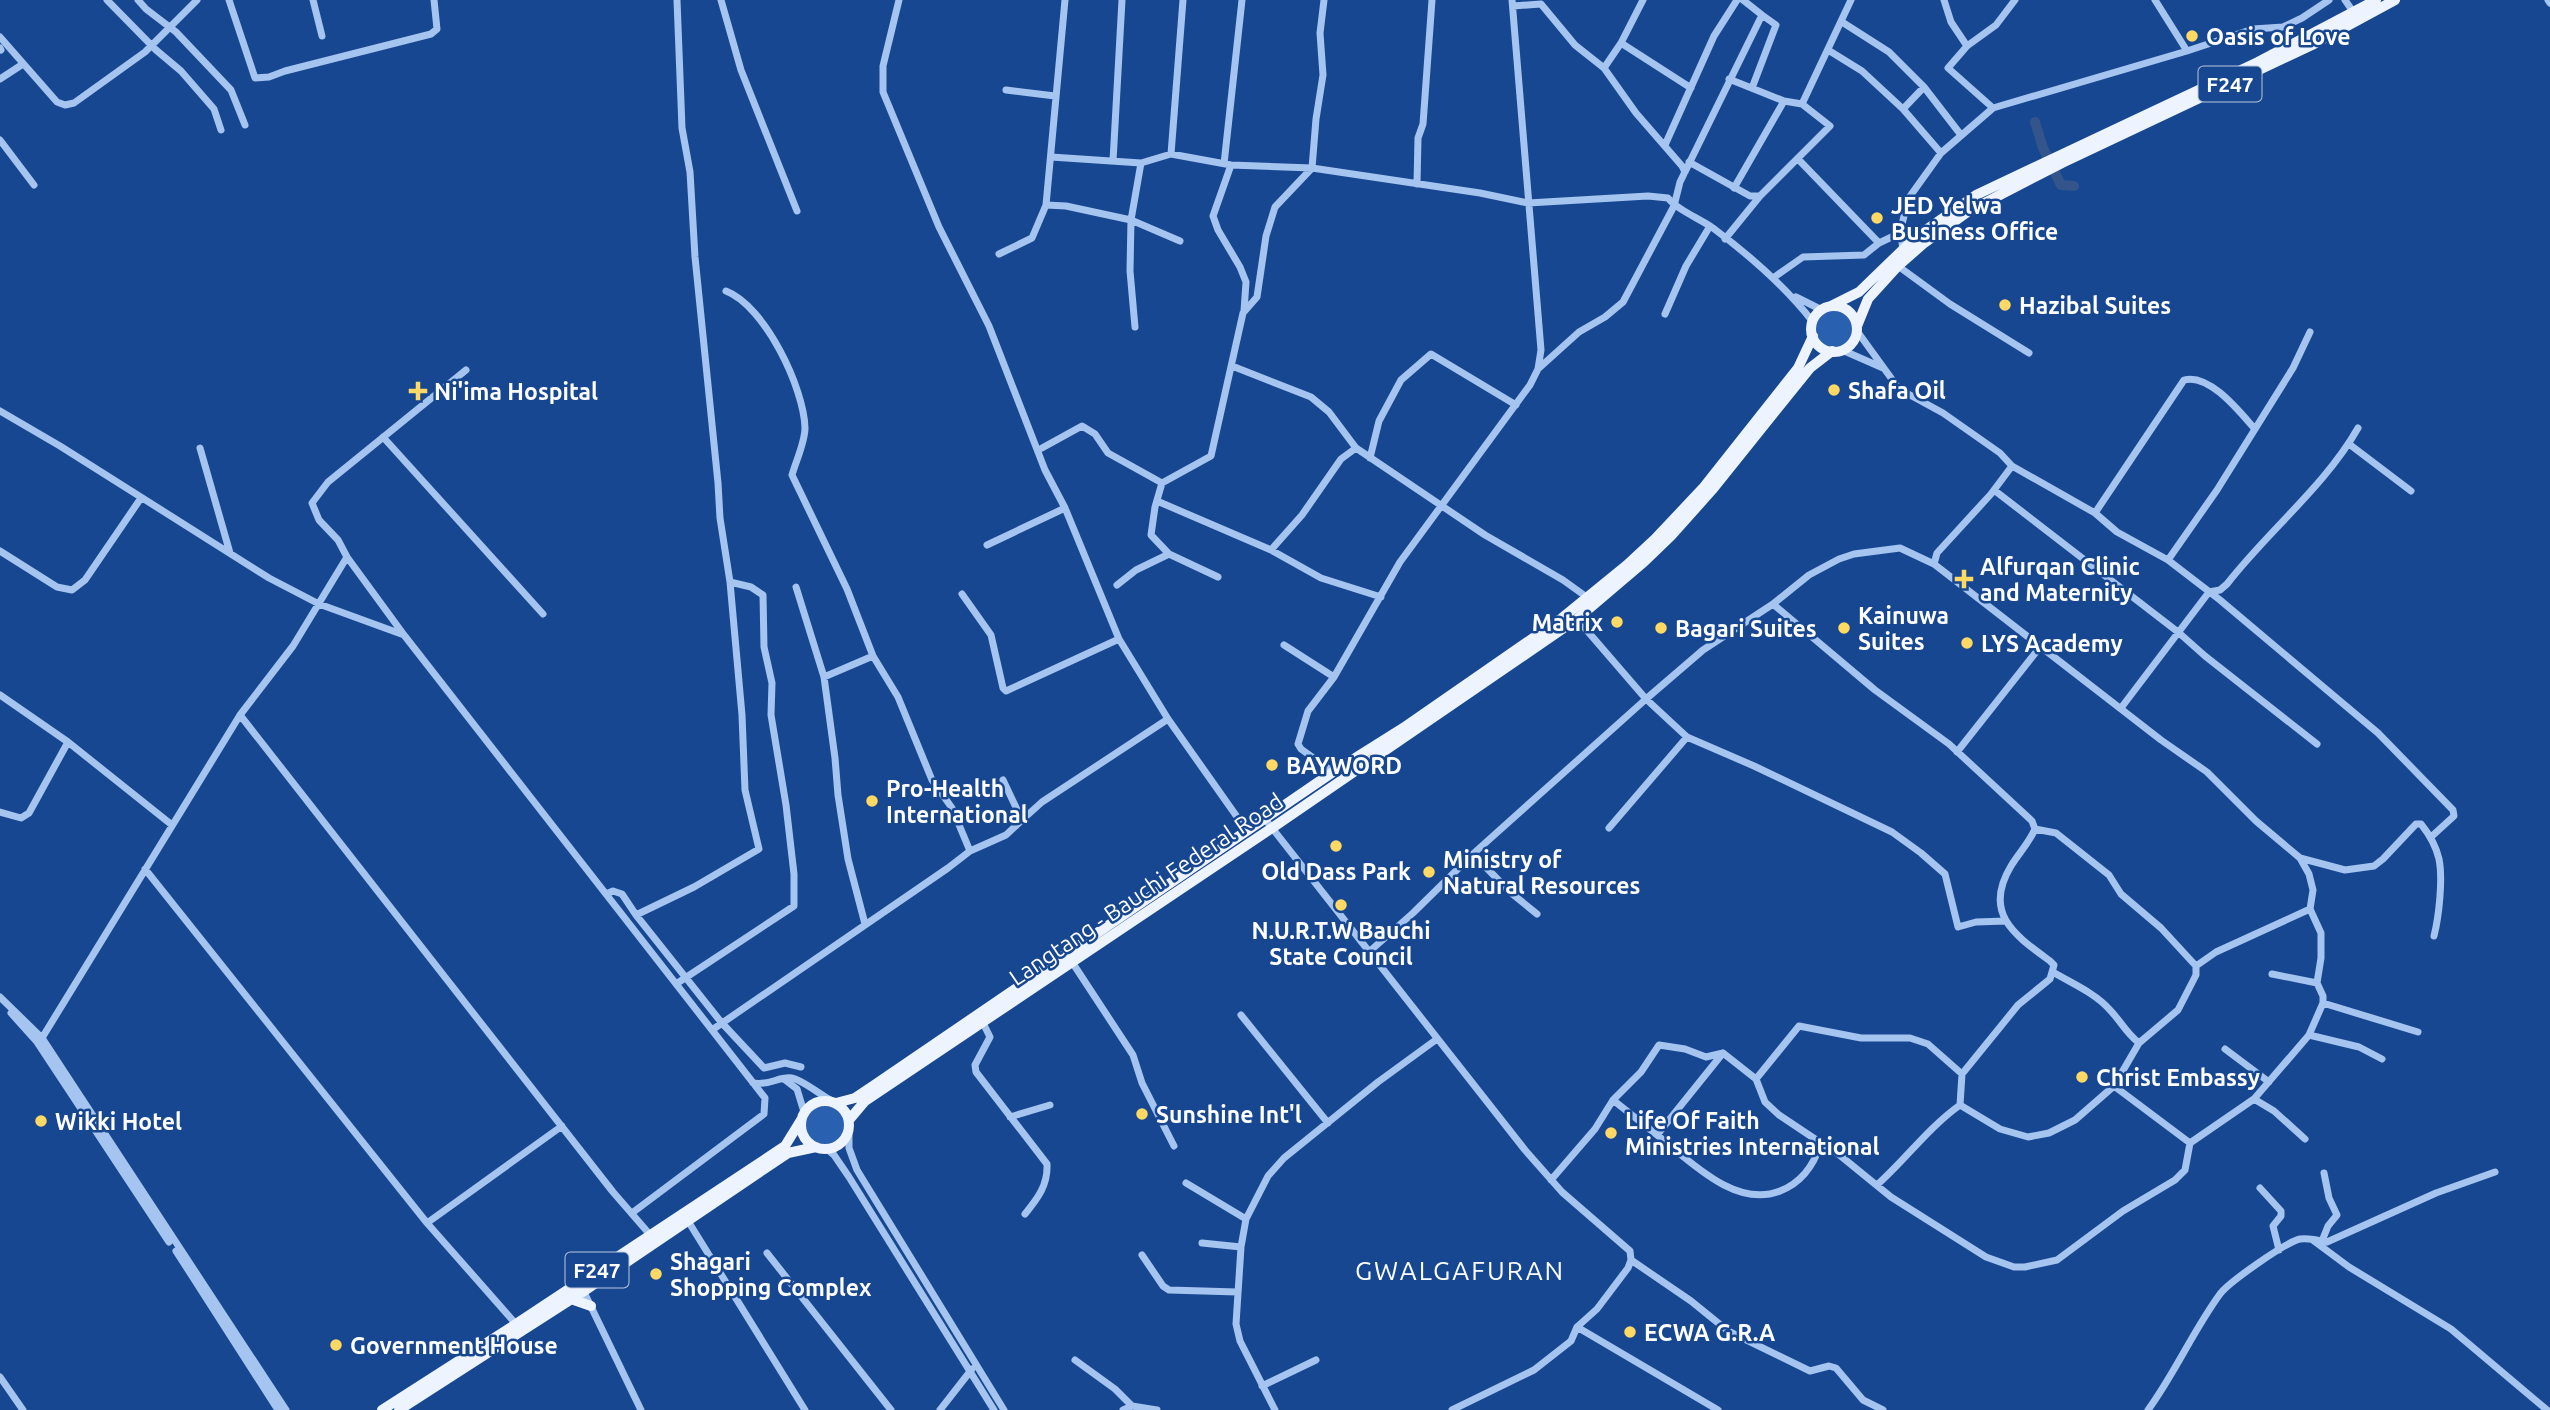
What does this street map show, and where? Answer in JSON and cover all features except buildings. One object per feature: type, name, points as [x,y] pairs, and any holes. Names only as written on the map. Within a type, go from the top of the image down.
[{"type":"main road","name":"F247","points":[[2060,159],[2376,0]]},
{"type":"main road","name":"F247","points":[[1813,321],[1827,308],[1859,292],[1903,248],[1963,203],[2312,45],[2395,0]]},
{"type":"main road","name":"F247","points":[[1837,351],[1853,341],[1868,299],[1898,266],[1969,211],[2045,166]]},
{"type":"main road","points":[[1827,308],[1841,307],[1850,313],[1857,329]]},
{"type":"main road","points":[[1813,321],[1813,337],[1822,348],[1837,351]]},
{"type":"main road","name":"Langtang - Bauchi Federal Road","points":[[834,1102],[855,1098],[873,1086],[1333,772],[1403,728],[1588,598],[1655,539],[1703,488],[1798,368],[1813,337]]},
{"type":"main road","name":"Langtang - Bauchi Federal Road","points":[[849,1125],[865,1101],[1577,619],[1671,536],[1706,498],[1810,369],[1837,351]]},
{"type":"main road","points":[[816,1147],[805,1139],[802,1133],[803,1116],[816,1102],[834,1102],[847,1113],[849,1125]]},
{"type":"main road","name":"F247","points":[[382,1410],[516,1324],[581,1287],[785,1146],[803,1116]]},
{"type":"main road","name":"F247","points":[[653,1238],[688,1221],[788,1153],[816,1147],[827,1149],[841,1143],[849,1125]]},
{"type":"main road","name":"F247","points":[[399,1410],[571,1299],[581,1287]]},
{"type":"main road","points":[[571,1299],[591,1306]]},
{"type":"street","points":[[107,0],[181,71],[214,108],[222,130]]},
{"type":"street","points":[[138,0],[169,27],[231,90],[246,125]]},
{"type":"street","points":[[0,37],[57,102],[65,105],[74,103],[136,59],[197,0]]},
{"type":"street","points":[[229,0],[255,78],[269,77],[431,34],[437,29],[434,0]]},
{"type":"street","points":[[313,0],[322,36]]},
{"type":"street","points":[[636,915],[694,887],[759,849],[745,790],[742,715],[730,582],[720,518],[695,257],[690,172],[682,128],[677,0]]},
{"type":"street","points":[[721,0],[741,70],[797,211]]},
{"type":"street","points":[[899,0],[883,66],[883,92],[939,227],[989,326],[1045,470],[1065,508],[1119,639],[1168,719],[1247,831]]},
{"type":"street","points":[[999,254],[1032,238],[1046,205],[1065,0]]},
{"type":"street","points":[[1113,161],[1122,0]]},
{"type":"street","points":[[1171,154],[1183,0]]},
{"type":"street","points":[[1218,577],[1168,554],[1151,535],[1162,483],[1211,456],[1244,313],[1246,282],[1213,216],[1227,165],[1242,0]]},
{"type":"street","points":[[1244,313],[1257,297],[1266,236],[1275,208],[1312,168],[1323,75],[1320,33],[1324,0]]},
{"type":"street","points":[[1417,184],[1418,138],[1423,124],[1432,0]]},
{"type":"street","points":[[1604,68],[1621,43],[1643,0]]},
{"type":"street","points":[[1665,145],[1714,36],[1737,0]]},
{"type":"street","points":[[1743,0],[1776,25],[1752,88]]},
{"type":"street","points":[[1802,104],[1851,0]]},
{"type":"street","points":[[1944,0],[1951,22],[1967,46]]},
{"type":"street","points":[[1993,108],[1948,68],[1967,46],[1996,25],[2015,0]]},
{"type":"street","points":[[2155,0],[2187,51]]},
{"type":"street","points":[[1903,248],[1900,233],[1908,199],[1941,153],[1993,108],[2253,29],[2283,27],[2329,0]]},
{"type":"street","points":[[2345,0],[2354,13]]},
{"type":"street","points":[[1538,369],[1541,350],[1512,2],[1541,4],[1575,45],[1604,68],[1636,113],[1665,145],[1685,173]]},
{"type":"street","points":[[1333,772],[1298,744],[1308,711],[1334,677],[1400,562],[1516,405],[1538,369],[1579,331],[1605,317],[1623,302],[1674,205],[1689,162],[1762,15]]},
{"type":"street","points":[[1842,22],[1889,52],[1924,87],[1961,135]]},
{"type":"street","points":[[1621,43],[1691,88]]},
{"type":"street","points":[[1828,50],[1862,71],[1903,109],[1941,153]]},
{"type":"street","points":[[0,79],[23,64]]},
{"type":"street","points":[[1726,239],[1760,196],[1830,126],[1802,104],[1784,101],[1729,79]]},
{"type":"street","points":[[1903,109],[1924,87]]},
{"type":"street","points":[[1006,90],[1055,96]]},
{"type":"street","points":[[1734,188],[1784,101]]},
{"type":"street","points":[[0,140],[34,185]]},
{"type":"street","points":[[1052,157],[1141,163],[1171,154],[1227,165],[1312,168],[1480,193],[1528,203],[1648,196],[1668,198],[1674,205],[1710,226],[1773,278],[1793,295],[1813,321]]},
{"type":"street","points":[[1798,159],[1879,243]]},
{"type":"street","points":[[1689,162],[1750,196],[1760,196]]},
{"type":"street","points":[[1135,327],[1130,271],[1131,220],[1141,163]]},
{"type":"street","points":[[1046,205],[1066,206],[1131,220],[1180,241]]},
{"type":"street","points":[[1665,314],[1686,266],[1710,226]]},
{"type":"street","points":[[1773,278],[1802,257],[1864,255],[1879,243],[1900,233]]},
{"type":"street","points":[[1898,266],[1950,304],[2029,353]]},
{"type":"street","points":[[726,291],[754,312],[774,336],[795,383],[805,429],[792,475],[847,589],[873,656],[898,697],[932,780],[952,808],[970,851]]},
{"type":"street","points":[[1793,295],[1827,308]]},
{"type":"street","points":[[1857,329],[1899,389],[1954,421],[2000,453],[2011,466],[2095,513],[2117,532],[2168,560],[2378,733],[2401,754],[2426,784],[2451,806],[2454,816],[2431,837]]},
{"type":"street","points":[[2168,560],[2217,490],[2293,368],[2310,332]]},
{"type":"street","points":[[1837,351],[1884,369]]},
{"type":"street","points":[[1370,458],[1379,421],[1401,380],[1431,354],[1516,405]]},
{"type":"street","points":[[1232,366],[1311,397],[1329,412],[1356,448],[1485,535],[1563,580],[1588,598]]},
{"type":"street","points":[[466,370],[328,482],[312,502],[319,520],[338,540],[347,557],[404,635],[765,1098],[764,1114],[632,1213]]},
{"type":"street","points":[[2095,513],[2185,380],[2191,378],[2210,385],[2254,428]]},
{"type":"street","points":[[0,411],[269,578],[319,604],[404,635]]},
{"type":"street","points":[[1042,448],[1082,426],[1095,434],[1108,453],[1162,483]]},
{"type":"street","points":[[2121,708],[2210,592],[2220,590],[2227,584],[2349,444],[2358,428]]},
{"type":"street","points":[[383,437],[542,614]]},
{"type":"street","points":[[2349,444],[2411,491]]},
{"type":"street","points":[[200,448],[230,553]]},
{"type":"street","points":[[1271,550],[1302,515],[1341,459],[1356,448]]},
{"type":"street","points":[[1934,564],[1937,553],[1994,490],[2011,466]]},
{"type":"street","points":[[1994,490],[2178,632],[2317,744]]},
{"type":"street","points":[[0,551],[57,587],[72,590],[79,588],[141,498]]},
{"type":"street","points":[[1157,501],[1271,550],[1321,578],[1381,597]]},
{"type":"street","points":[[987,545],[1065,508]]},
{"type":"street","points":[[1370,951],[1413,913],[1473,853],[1703,650],[1773,604],[1809,575],[1854,554],[1900,548],[1934,564],[2207,772],[2256,821],[2300,858],[2309,874],[2313,890],[2310,909],[2321,933],[2317,983],[2323,996],[2323,1003],[2309,1035],[2254,1099],[2190,1143],[2185,1170],[2175,1181],[2123,1211],[2057,1260],[2014,1267],[1986,1257],[1891,1197],[1821,1143],[1779,1115],[1765,1102],[1756,1079],[1723,1053]]},
{"type":"street","points":[[1116,585],[1136,570],[1168,554]]},
{"type":"street","points":[[40,1040],[240,715],[293,646],[347,557]]},
{"type":"street","points":[[676,984],[794,906],[794,874],[786,805],[771,715],[772,683],[764,647],[763,595],[751,587],[730,582]]},
{"type":"street","points":[[796,587],[824,677],[844,833],[865,924]]},
{"type":"street","points":[[962,594],[991,635],[1003,688],[1006,691],[1119,639]]},
{"type":"street","points":[[1773,604],[1875,690],[1956,752],[2032,821],[2035,829],[2030,841],[2010,867],[2002,887],[2001,904],[2007,927],[2054,965],[2050,979],[2014,1010],[1962,1074],[1960,1105],[1936,1123],[1900,1165],[1877,1185]]},
{"type":"street","points":[[1577,619],[1646,699],[1687,737],[1892,832],[1945,874],[1958,927],[1976,922],[2006,921]]},
{"type":"street","points":[[1284,645],[1334,677]]},
{"type":"street","points":[[1956,752],[2040,647]]},
{"type":"street","points":[[824,677],[873,656]]},
{"type":"street","points":[[0,695],[68,742],[172,825]]},
{"type":"street","points":[[240,715],[653,1238]]},
{"type":"street","points":[[712,1030],[970,851],[1006,835],[1042,802],[1168,719]]},
{"type":"street","points":[[1609,828],[1687,737]]},
{"type":"street","points":[[0,811],[21,818],[29,813],[68,742]]},
{"type":"street","points":[[1003,780],[1022,820]]},
{"type":"street","points":[[1265,819],[1525,1150],[1551,1180],[1630,1251],[1632,1260],[1628,1268],[1597,1309],[1577,1327],[1571,1341],[1534,1370],[1451,1410]]},
{"type":"street","points":[[2300,858],[2336,869],[2352,870],[2374,866],[2419,823],[2431,837],[2439,859],[2439,905],[2434,936]]},
{"type":"street","points":[[1960,1105],[2000,1129],[2028,1137],[2049,1133],[2075,1120],[2114,1086],[2139,1043],[2178,1010],[2196,975],[2196,965],[2161,928],[2121,894],[2109,875],[2056,834],[2035,829]]},
{"type":"street","points":[[1473,853],[1500,883],[1537,914]]},
{"type":"street","points":[[145,869],[427,1223],[516,1324]]},
{"type":"street","points":[[606,894],[613,891],[622,894],[720,1022],[764,1068],[785,1063],[801,1067]]},
{"type":"street","points":[[2196,965],[2216,952],[2310,909]]},
{"type":"street","points":[[1072,962],[1133,1055],[1142,1083],[1174,1146]]},
{"type":"street","points":[[2053,972],[2099,1000],[2139,1043]]},
{"type":"street","points":[[2272,974],[2317,983]]},
{"type":"street","points":[[0,997],[40,1040],[286,1410]]},
{"type":"street","points":[[0,1003],[40,1040],[278,1410]]},
{"type":"street","points":[[2323,1003],[2418,1031]]},
{"type":"street","points":[[1241,1014],[1328,1123]]},
{"type":"street","points":[[982,1021],[990,1037],[975,1065],[976,1072],[1047,1164],[1047,1178],[1040,1196],[1025,1214]]},
{"type":"street","points":[[1756,1079],[1799,1026],[1861,1038],[1910,1038],[1928,1044],[1962,1074]]},
{"type":"street","points":[[2309,1035],[2359,1047],[2382,1059]]},
{"type":"street","points":[[1275,1410],[1237,1333],[1237,1292],[1246,1219],[1259,1191],[1276,1166],[1378,1082],[1437,1039]]},
{"type":"street","points":[[1551,1180],[1595,1129],[1613,1100],[1641,1072],[1659,1045],[1685,1049],[1706,1057],[1723,1053]]},
{"type":"street","points":[[2225,1049],[2269,1082]]},
{"type":"street","points":[[1657,1135],[1723,1053]]},
{"type":"street","points":[[752,1083],[766,1085],[795,1078],[834,1102]]},
{"type":"street","points":[[783,1079],[797,1089],[803,1116]]},
{"type":"street","points":[[2114,1086],[2190,1143]]},
{"type":"street","points":[[2254,1099],[2274,1111],[2305,1139]]},
{"type":"street","points":[[1613,1100],[1714,1179],[1749,1194],[1772,1195],[1795,1185],[1818,1153],[1821,1143]]},
{"type":"street","points":[[1010,1117],[1050,1105]]},
{"type":"street","points":[[849,1125],[849,1148],[857,1170],[1004,1410]]},
{"type":"street","points":[[427,1223],[562,1126]]},
{"type":"street","points":[[827,1149],[834,1154],[849,1177],[994,1410]]},
{"type":"street","points":[[2148,1410],[2221,1292],[2292,1241],[2311,1239],[2327,1242],[2340,1238],[2436,1193],[2495,1172]]},
{"type":"street","points":[[2322,1241],[2328,1226],[2337,1215],[2329,1198],[2324,1173]]},
{"type":"street","points":[[1186,1183],[1246,1219]]},
{"type":"street","points":[[2260,1188],[2281,1211],[2281,1216],[2273,1226],[2279,1250]]},
{"type":"street","points":[[688,1221],[805,1410]]},
{"type":"street","points":[[2311,1239],[2349,1267],[2451,1329],[2547,1410]]},
{"type":"street","points":[[1202,1243],[1241,1247]]},
{"type":"street","points":[[767,1253],[891,1410]]},
{"type":"street","points":[[1142,1255],[1163,1286],[1169,1290],[1237,1292]]},
{"type":"street","points":[[1632,1260],[1728,1331],[1810,1371],[1836,1368],[1863,1400],[1883,1410]]},
{"type":"street","points":[[581,1287],[641,1410]]},
{"type":"street","points":[[1577,1327],[1718,1410]]},
{"type":"street","points":[[1075,1360],[1115,1389],[1132,1406]]},
{"type":"street","points":[[1262,1386],[1316,1360]]},
{"type":"street","points":[[940,1410],[970,1370],[978,1366]]},
{"type":"street","points":[[0,1377],[23,1410]]},
{"type":"street","points":[[1123,1410],[1132,1406],[1157,1410]]},
{"type":"shaded area","points":[[1834,309],[1848,315],[1854,329],[1848,343],[1834,349],[1820,343],[1814,329],[1820,315]]},
{"type":"shaded area","points":[[825,1103],[840,1110],[847,1125],[840,1140],[825,1147],[810,1140],[803,1125],[810,1110]]},
{"type":"waterway","points":[[2035,122],[2043,148],[2061,185],[2074,186]]},
{"type":"place","name":"Oasis of Love","points":[[2192,36]]},
{"type":"place","name":"JED Yelwa Business Office","points":[[1877,218]]},
{"type":"place","name":"Hazibal Suites","points":[[2005,305]]},
{"type":"place","name":"Shafa Oil","points":[[1834,390]]},
{"type":"place","name":"Ni'ima Hospital","points":[[418,391]]},
{"type":"place","name":"Alfurqan Clinic and Maternity","points":[[1964,579]]},
{"type":"place","name":"Matrix","points":[[1617,622]]},
{"type":"place","name":"Bagari Suites","points":[[1661,628]]},
{"type":"place","name":"Kainuwa Suites","points":[[1844,628]]},
{"type":"place","name":"LYS Academy","points":[[1967,643]]},
{"type":"place","name":"BAYWORD","points":[[1272,765]]},
{"type":"place","name":"Pro-Health International","points":[[872,801]]},
{"type":"place","name":"Old Dass Park","points":[[1336,846]]},
{"type":"place","name":"Ministry of Natural Resources","points":[[1429,872]]},
{"type":"place","name":"N.U.R.T.W Bauchi State Council","points":[[1341,905]]},
{"type":"place","name":"Christ Embassy","points":[[2082,1077]]},
{"type":"place","name":"Sunshine Int'l","points":[[1142,1114]]},
{"type":"place","name":"Wikki Hotel","points":[[41,1121]]},
{"type":"place","name":"Life Of Faith Ministries International","points":[[1611,1133]]},
{"type":"place","name":"Shagari Shopping Complex","points":[[656,1274]]},
{"type":"place","name":"ECWA G.R.A","points":[[1630,1332]]},
{"type":"place","name":"Government House","points":[[336,1345]]},
{"type":"district","name":"GWALGAFURAN","points":[[1460,1270]]}]
